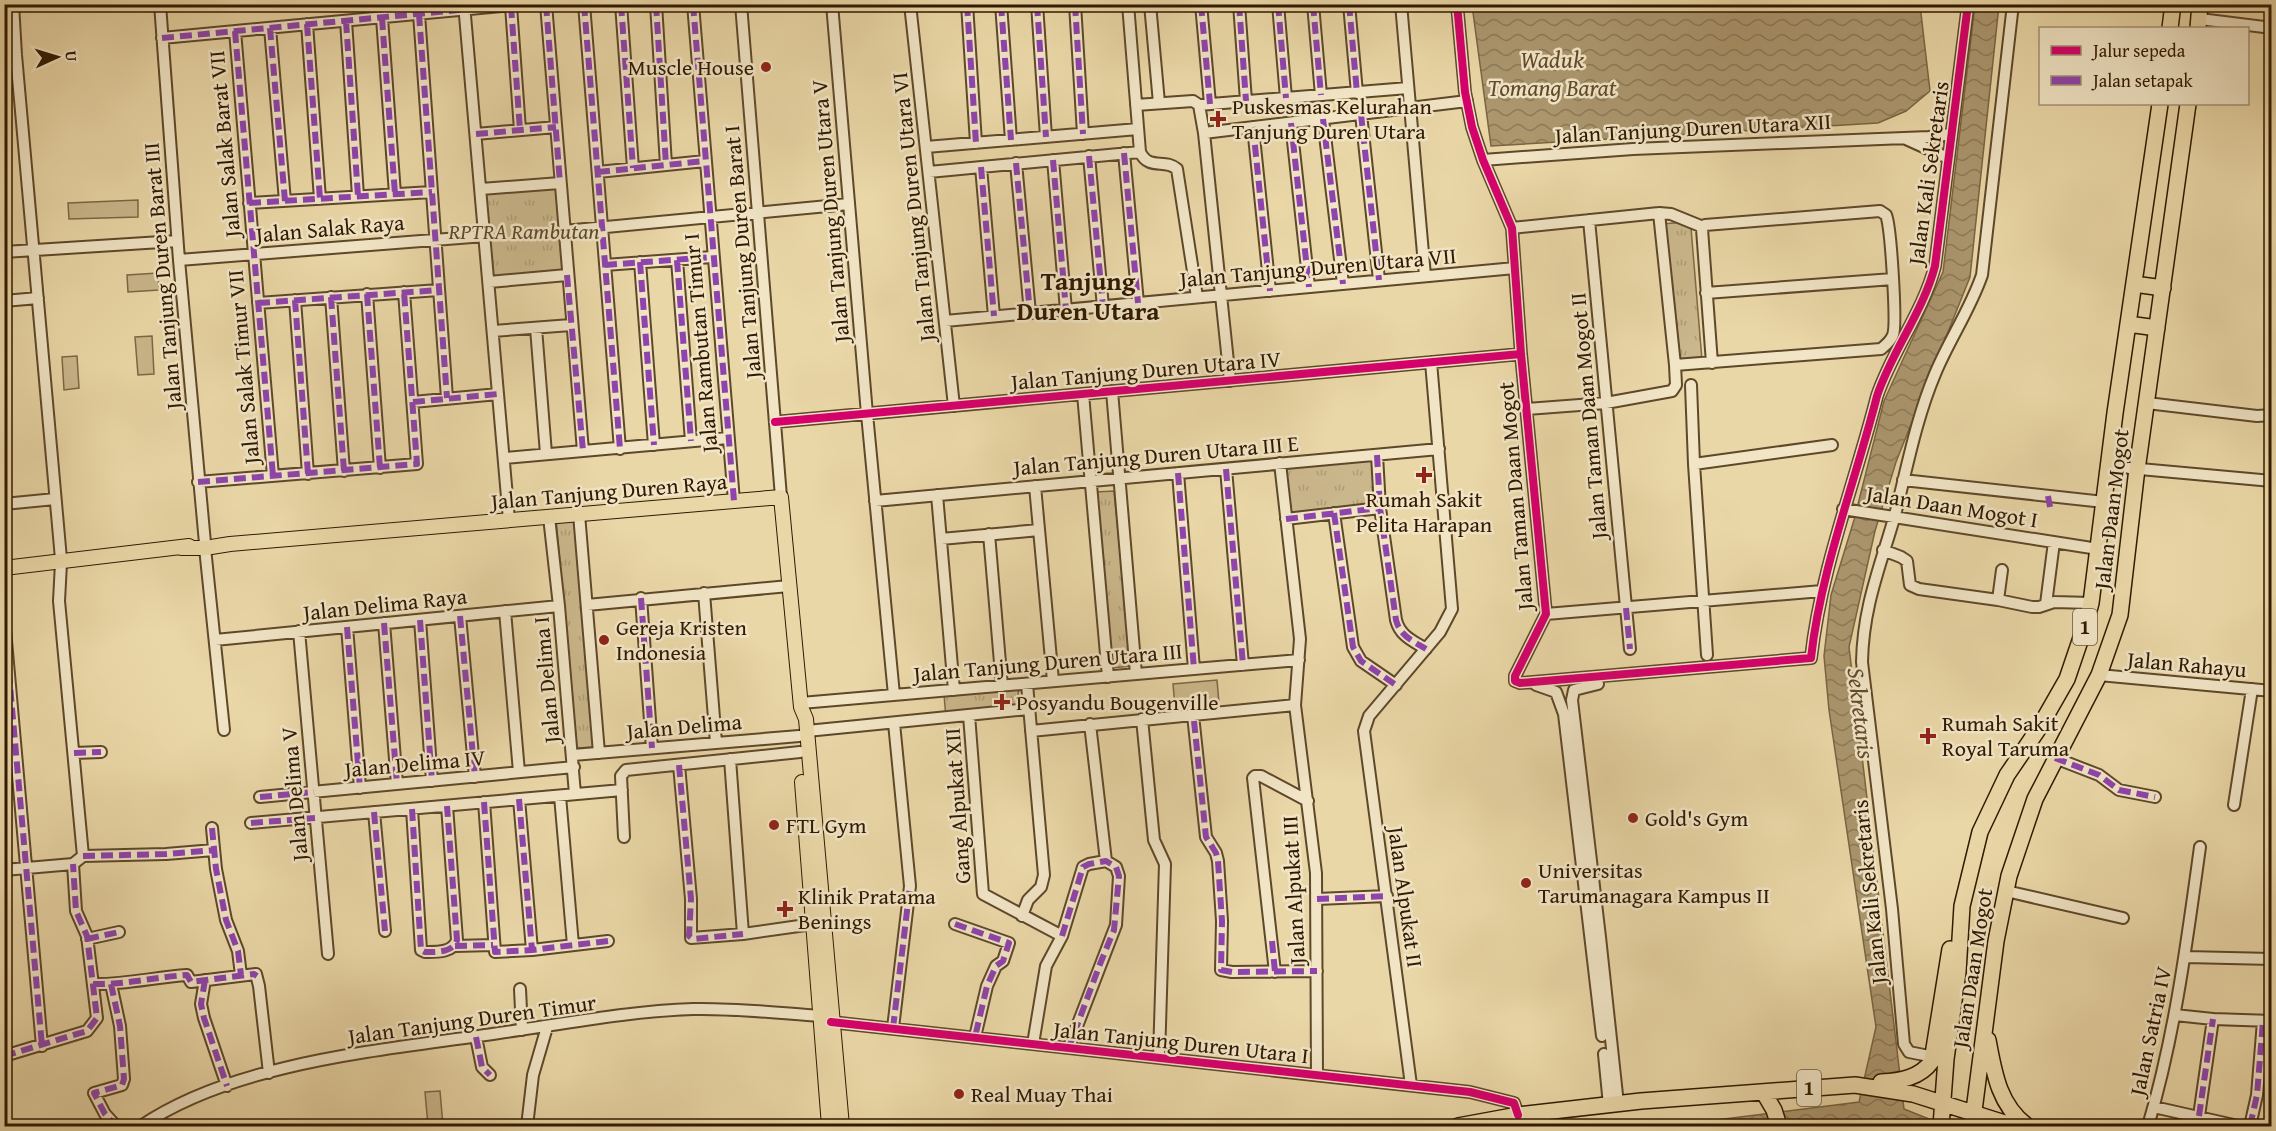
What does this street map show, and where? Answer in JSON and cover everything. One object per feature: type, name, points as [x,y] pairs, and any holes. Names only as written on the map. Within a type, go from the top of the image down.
[{"type":"highway","points":[[2170,27],[2173,4]]},
{"type":"highway","name":"Jalan Daan Mogot","points":[[1941,1102],[1958,972],[1962,906],[1980,832],[2007,775],[2039,728],[2067,679],[2091,603],[2160,105]]},
{"type":"highway","name":"Jalan Daan Mogot","points":[[1972,1121],[2006,891],[2025,827],[2055,758],[2077,720],[2098,675],[2115,633],[2121,609],[2133,468],[2146,403],[2188,105]]},
{"type":"highway","points":[[2134,284],[2163,288]]},
{"type":"highway","points":[[2128,324],[2157,328]]},
{"type":"highway","points":[[1962,906],[1952,939],[1934,1057],[1925,1070],[1906,1086],[1941,1102],[1972,1121],[2014,1126]]},
{"type":"highway","points":[[1985,1025],[2001,1096],[2015,1117],[2027,1126]]},
{"type":"highway","name":"1","points":[[1485,1121],[1613,1104],[1859,1085],[1906,1086]]},
{"type":"highway","points":[[1764,1093],[1774,1110],[1779,1126]]},
{"type":"highway","name":"1","points":[[1941,1102],[1941,1122]]},
{"type":"highway","points":[[1458,1126],[1485,1121],[1506,1126]]},
{"type":"main road","name":"Jalan Tanjung Duren Raya","points":[[4,568],[181,548],[781,497]]},
{"type":"main road","points":[[781,497],[801,705],[798,719],[803,733],[826,1018],[829,1126]]},
{"type":"main road","points":[[803,733],[800,752],[813,924],[842,1126]]},
{"type":"street","points":[[13,4],[10,55],[34,249],[61,561],[59,601],[83,856]]},
{"type":"street","name":"Jalan Tanjung Duren Barat III","points":[[160,4],[177,241],[198,482],[224,730]]},
{"type":"street","points":[[546,4],[583,451]]},
{"type":"street","points":[[584,4],[620,449]]},
{"type":"street","points":[[621,4],[633,168]]},
{"type":"street","points":[[656,4],[666,165]]},
{"type":"street","name":"Jalan Rambutan Timur I","points":[[693,4],[712,257],[734,501]]},
{"type":"street","name":"Jalan Tanjung Duren Barat I","points":[[741,4],[781,497]]},
{"type":"street","name":"Jalan Tanjung Duren Utara V","points":[[832,4],[894,695]]},
{"type":"street","name":"Jalan Tanjung Duren Utara VI","points":[[910,4],[954,406]]},
{"type":"street","points":[[967,4],[976,143]]},
{"type":"street","points":[[1001,4],[1011,140]]},
{"type":"street","points":[[1037,4],[1046,137]]},
{"type":"street","points":[[1075,4],[1083,134]]},
{"type":"street","points":[[1128,4],[1140,152],[1147,162],[1173,165],[1177,169],[1197,297]]},
{"type":"street","points":[[1150,4],[1159,103]]},
{"type":"street","points":[[1201,4],[1204,133],[1230,381]]},
{"type":"street","points":[[1239,4],[1246,101]]},
{"type":"street","points":[[1278,4],[1286,98]]},
{"type":"street","points":[[1313,4],[1321,95]]},
{"type":"street","points":[[1349,4],[1357,93]]},
{"type":"street","points":[[1401,4],[1425,276]]},
{"type":"street","name":"Jalan Taman Daan Mogot","points":[[1456,4],[1472,127],[1483,160],[1512,228],[1521,354],[1546,614],[1515,676],[1522,683]]},
{"type":"street","name":"Jalan Kali Sekretaris","points":[[1847,510],[1883,378],[1931,281],[1938,246],[1968,4]]},
{"type":"street","name":"Jalan Kali Sekretaris","points":[[1934,1057],[1909,1052],[1904,1044],[1892,909],[1862,662],[1862,644],[1890,516],[1903,480],[1924,404],[1935,373],[1974,297],[1982,274],[2013,4]]},
{"type":"street","points":[[162,38],[382,18],[465,7],[517,5],[520,130]]},
{"type":"street","points":[[465,7],[509,520]]},
{"type":"street","points":[[419,14],[447,398]]},
{"type":"street","points":[[2199,17],[2271,28]]},
{"type":"street","points":[[382,18],[395,194]]},
{"type":"street","points":[[345,21],[358,196]]},
{"type":"street","points":[[307,24],[320,199]]},
{"type":"street","points":[[270,28],[285,201]]},
{"type":"street","name":"Jalan Salak Barat VII","points":[[235,31],[252,254]]},
{"type":"street","points":[[1136,105],[1193,101],[1205,104],[1408,88]]},
{"type":"street","points":[[1204,133],[1467,101]]},
{"type":"street","points":[[1361,114],[1379,280]]},
{"type":"street","points":[[1323,119],[1343,284]]},
{"type":"street","points":[[1291,123],[1309,287]]},
{"type":"street","points":[[476,134],[556,127]]},
{"type":"street","points":[[1253,127],[1270,291]]},
{"type":"street","points":[[926,147],[1138,129]]},
{"type":"street","name":"Jalan Tanjung Duren Utara XII","points":[[1483,160],[1633,149],[1906,138],[1951,134]]},
{"type":"street","name":"Jalan Tanjung Duren Utara XII","points":[[1906,138],[1948,158]]},
{"type":"street","points":[[928,172],[1140,152]]},
{"type":"street","points":[[1124,153],[1138,303]]},
{"type":"street","points":[[1089,156],[1103,307]]},
{"type":"street","points":[[1053,160],[1066,310]]},
{"type":"street","points":[[598,172],[705,161]]},
{"type":"street","points":[[1016,163],[1030,313]]},
{"type":"street","points":[[981,167],[994,316]]},
{"type":"street","points":[[481,189],[560,183]]},
{"type":"street","points":[[249,203],[432,192]]},
{"type":"street","points":[[564,231],[849,204]]},
{"type":"street","points":[[1512,228],[1659,213],[1671,214],[1704,226],[1880,211],[1886,215],[1893,279],[1894,334],[1881,349],[1675,365]]},
{"type":"street","points":[[1527,409],[1606,403],[1672,391],[1676,385],[1675,365],[1659,213]]},
{"type":"street","name":"Jalan Taman Daan Mogot II","points":[[1589,220],[1630,649]]},
{"type":"street","points":[[1704,226],[1706,293],[1712,363]]},
{"type":"street","name":"Jalan Salak Raya","points":[[179,260],[485,236]]},
{"type":"street","points":[[4,252],[177,241]]},
{"type":"street","name":"Jalan Salak Timur VII","points":[[252,254],[273,476]]},
{"type":"street","points":[[605,265],[712,257]]},
{"type":"street","points":[[677,260],[691,441]]},
{"type":"street","points":[[640,262],[654,445]]},
{"type":"street","name":"Jalan Tanjung Duren Utara VII","points":[[945,321],[1515,268]]},
{"type":"street","points":[[489,282],[567,274]]},
{"type":"street","points":[[1706,293],[1893,279]]},
{"type":"street","points":[[258,303],[439,290]]},
{"type":"street","points":[[198,482],[415,465],[417,462],[404,292]]},
{"type":"street","points":[[367,294],[380,468]]},
{"type":"street","points":[[331,297],[344,471]]},
{"type":"street","points":[[4,301],[38,298]]},
{"type":"street","points":[[296,300],[308,474]]},
{"type":"street","points":[[493,331],[572,325]]},
{"type":"street","points":[[536,328],[546,454]]},
{"type":"street","name":"Jalan Tanjung Duren Utara IV","points":[[775,422],[1521,354]]},
{"type":"street","points":[[1334,513],[1353,647],[1361,661],[1396,685],[1426,650],[1445,624],[1452,609],[1431,362]]},
{"type":"street","points":[[1691,385],[1707,655]]},
{"type":"street","points":[[1112,391],[1136,674]]},
{"type":"street","points":[[413,402],[498,394]]},
{"type":"street","points":[[1083,394],[1108,677]]},
{"type":"street","points":[[2146,403],[2257,416],[2271,415]]},
{"type":"street","points":[[505,458],[728,438]]},
{"type":"street","points":[[1694,464],[1832,445]]},
{"type":"street","name":"Jalan Tanjung Duren Utara III E","points":[[875,501],[1439,449]]},
{"type":"street","points":[[1377,455],[1380,508],[1398,629],[1403,635],[1426,650]]},
{"type":"street","name":"Jalan Alpukat III","points":[[1280,464],[1300,639],[1295,705],[1308,801],[1317,899],[1317,1074]]},
{"type":"street","points":[[2133,468],[2271,481]]},
{"type":"street","points":[[1226,469],[1243,665]]},
{"type":"street","points":[[1178,473],[1194,669]]},
{"type":"street","points":[[1903,480],[2049,501],[2104,502]]},
{"type":"street","points":[[1035,486],[1053,681]]},
{"type":"street","points":[[937,495],[954,690]]},
{"type":"street","points":[[4,504],[55,500]]},
{"type":"street","points":[[1286,519],[1380,508]]},
{"type":"street","name":"Jalan Daan Mogot I","points":[[1645,674],[1810,658],[1822,591],[1847,510],[2098,549]]},
{"type":"street","points":[[579,514],[599,753]]},
{"type":"street","name":"Jalan Delima I","points":[[549,517],[575,794]]},
{"type":"street","points":[[941,538],[1039,530]]},
{"type":"street","points":[[988,534],[1002,686]]},
{"type":"street","points":[[2046,604],[2054,542]]},
{"type":"street","points":[[1883,550],[1907,561],[1910,585],[1919,589],[2032,607],[2054,602],[2091,603]]},
{"type":"street","points":[[1998,600],[2002,570]]},
{"type":"street","points":[[587,605],[641,598],[789,586]]},
{"type":"street","points":[[1546,614],[1822,591]]},
{"type":"street","points":[[704,593],[716,742]]},
{"type":"street","points":[[641,598],[652,748]]},
{"type":"street","name":"Jalan Delima Raya","points":[[215,640],[559,606]]},
{"type":"street","points":[[505,611],[519,772]]},
{"type":"street","points":[[460,616],[475,777]]},
{"type":"street","points":[[4,618],[42,1046]]},
{"type":"street","points":[[420,620],[432,781]]},
{"type":"street","points":[[384,623],[397,784]]},
{"type":"street","points":[[347,627],[360,788]]},
{"type":"street","name":"Jalan Delima V","points":[[299,632],[328,954]]},
{"type":"street","name":"Jalan Tanjung Duren Utara III","points":[[801,705],[1299,660]]},
{"type":"street","points":[[1522,683],[1645,674]]},
{"type":"street","points":[[1613,1104],[1575,734],[1573,693],[1578,688],[1634,679],[1645,674]]},
{"type":"street","name":"Jalan Rahayu","points":[[2098,675],[2271,691]]},
{"type":"street","points":[[1522,683],[1556,692],[1564,714],[1596,937]]},
{"type":"street","points":[[1027,684],[1043,881],[1038,892],[1028,900],[1022,916],[1062,936]]},
{"type":"street","name":"Jalan Alpukat II","points":[[1396,685],[1365,723],[1364,744],[1387,896],[1411,1085]]},
{"type":"street","points":[[2234,805],[2252,689]]},
{"type":"street","points":[[1031,731],[1295,705]]},
{"type":"street","name":"Jalan Delima","points":[[573,755],[1029,710]]},
{"type":"street","points":[[1193,714],[1206,837],[1218,861],[1222,921],[1221,970],[1225,972],[1317,971]]},
{"type":"street","name":"Gang Alpukat XII","points":[[969,715],[983,894],[1022,916]]},
{"type":"street","points":[[1142,719],[1154,840],[1165,864],[1159,1057]]},
{"type":"street","points":[[893,1028],[910,886],[894,723]]},
{"type":"street","points":[[1090,724],[1106,861]]},
{"type":"street","points":[[74,753],[101,752]]},
{"type":"street","name":"Jalan Delima","points":[[622,790],[623,771],[800,752]]},
{"type":"street","points":[[2055,758],[2099,775],[2119,790],[2155,796]]},
{"type":"street","points":[[730,759],[743,934]]},
{"type":"street","points":[[679,765],[691,898],[689,936],[693,939],[813,924]]},
{"type":"street","name":"Jalan Delima IV","points":[[260,797],[574,767]]},
{"type":"street","points":[[1275,972],[1253,778],[1261,776],[1308,801]]},
{"type":"street","points":[[575,794],[622,790],[624,837]]},
{"type":"street","name":"Jalan Delima IV","points":[[251,823],[575,794]]},
{"type":"street","points":[[560,796],[573,945]]},
{"type":"street","points":[[519,799],[532,950]]},
{"type":"street","points":[[484,802],[493,945],[496,952],[608,941]]},
{"type":"street","points":[[447,806],[457,940],[455,946]]},
{"type":"street","points":[[412,809],[422,950],[424,952],[451,949],[455,946],[493,945]]},
{"type":"street","points":[[374,812],[385,931]]},
{"type":"street","points":[[212,828],[226,920],[238,951],[241,975]]},
{"type":"street","points":[[2186,957],[2200,847]]},
{"type":"street","points":[[4,870],[73,864],[83,856],[214,850]]},
{"type":"street","points":[[1033,1044],[1046,966],[1062,936],[1083,867],[1106,861],[1116,867],[1119,876],[1116,925],[1069,1047]]},
{"type":"street","points":[[5,1055],[87,1031],[98,1018],[87,939],[76,911],[73,864]]},
{"type":"street","points":[[2006,891],[2123,918]]},
{"type":"street","points":[[1317,899],[1387,896]]},
{"type":"street","points":[[955,924],[1009,943],[1003,961],[996,966],[987,986],[975,1037]]},
{"type":"street","points":[[87,939],[119,932]]},
{"type":"street","name":"Jalan Satria IV","points":[[2148,1126],[2175,1015],[2186,957],[2271,959]]},
{"type":"street","points":[[93,984],[187,975],[189,981],[254,974],[258,980],[269,1073]]},
{"type":"street","points":[[205,980],[201,1004],[227,1086]]},
{"type":"street","points":[[111,984],[120,1026],[124,1079],[122,1085],[94,1093],[105,1114],[116,1126]]},
{"type":"street","points":[[520,988],[522,1030]]},
{"type":"street","name":"Jalan Tanjung Duren Timur","points":[[141,1126],[182,1103],[227,1086],[269,1073],[346,1057],[584,1020],[691,1009],[826,1018]]},
{"type":"street","points":[[97,1012],[117,1011]]},
{"type":"street","points":[[2175,1015],[2267,1021],[2250,1126]]},
{"type":"street","name":"Jalan Tanjung Duren Utara I","points":[[826,1018],[893,1028],[1411,1085],[1495,1097],[1514,1104],[1518,1115]]},
{"type":"street","points":[[2199,1116],[2213,1019]]},
{"type":"street","points":[[527,1126],[533,1075],[547,1026]]},
{"type":"street","points":[[476,1037],[482,1067],[490,1075]]},
{"type":"street","points":[[2154,1107],[2238,1126]]},
{"type":"green space","name":"RPTRA Rambutan","points":[[557,186],[563,271],[492,276],[486,191]]},
{"type":"green space","points":[[138,200],[138,217],[69,219],[68,203]]},
{"type":"green space","points":[[1686,222],[1691,228],[1702,360],[1671,362],[1662,224]]},
{"type":"green space","points":[[158,273],[159,290],[128,292],[127,275]]},
{"type":"green space","points":[[152,336],[154,374],[138,375],[135,337]]},
{"type":"green space","points":[[77,356],[79,388],[64,390],[62,357]]},
{"type":"green space","points":[[1375,459],[1378,503],[1291,514],[1286,466]]},
{"type":"green space","points":[[1114,491],[1131,666],[1112,668],[1095,492]]},
{"type":"green space","points":[[574,518],[594,747],[577,748],[556,519]]},
{"type":"green space","points":[[1217,680],[1219,703],[1175,707],[1173,684]]},
{"type":"green space","points":[[1018,689],[1020,713],[946,719],[944,694]]},
{"type":"green space","points":[[440,1091],[443,1126],[428,1126],[425,1092]]},
{"type":"water","name":"Waduk Tomang Barat","points":[[1472,5],[1920,5],[1930,91],[1906,111],[1878,123],[1491,146]]},
{"type":"water","points":[[1975,5],[1999,5],[1970,277],[1896,462],[1875,531],[1849,647],[1904,1109],[1929,1119],[1963,1126],[1668,1126],[1859,1102],[1876,1027],[1829,710],[1824,656],[1831,595],[1854,520],[1884,401],[1943,272]]},
{"type":"marked path","points":[[162,38],[523,4]]},
{"type":"marked path","points":[[546,4],[560,183]]},
{"type":"marked path","points":[[584,4],[620,449]]},
{"type":"marked path","points":[[621,4],[633,168]]},
{"type":"marked path","points":[[656,4],[666,165]]},
{"type":"marked path","points":[[693,4],[734,501]]},
{"type":"marked path","points":[[967,4],[976,143]]},
{"type":"marked path","points":[[1001,4],[1011,140]]},
{"type":"marked path","points":[[1037,4],[1046,137]]},
{"type":"marked path","points":[[1075,4],[1083,134]]},
{"type":"marked path","points":[[1201,4],[1210,104]]},
{"type":"marked path","points":[[1239,4],[1246,101]]},
{"type":"marked path","points":[[1278,4],[1286,98]]},
{"type":"marked path","points":[[1313,4],[1321,95]]},
{"type":"marked path","points":[[1349,4],[1357,93]]},
{"type":"marked path","points":[[511,6],[520,130]]},
{"type":"marked path","points":[[419,14],[447,398]]},
{"type":"marked path","points":[[382,18],[395,194]]},
{"type":"marked path","points":[[346,21],[358,196]]},
{"type":"marked path","points":[[307,24],[320,199]]},
{"type":"marked path","points":[[270,28],[285,201]]},
{"type":"marked path","points":[[235,31],[273,476]]},
{"type":"marked path","points":[[1361,114],[1379,280]]},
{"type":"marked path","points":[[1323,119],[1343,284]]},
{"type":"marked path","points":[[1291,123],[1309,287]]},
{"type":"marked path","points":[[476,134],[556,127]]},
{"type":"marked path","points":[[1253,127],[1270,291]]},
{"type":"marked path","points":[[1124,153],[1138,303]]},
{"type":"marked path","points":[[1089,156],[1103,307]]},
{"type":"marked path","points":[[1053,160],[1066,310]]},
{"type":"marked path","points":[[598,172],[705,161]]},
{"type":"marked path","points":[[1016,163],[1030,313]]},
{"type":"marked path","points":[[981,167],[994,316]]},
{"type":"marked path","points":[[249,203],[432,192]]},
{"type":"marked path","points":[[605,265],[712,257]]},
{"type":"marked path","points":[[677,260],[691,441]]},
{"type":"marked path","points":[[640,262],[654,445]]},
{"type":"marked path","points":[[567,275],[583,451]]},
{"type":"marked path","points":[[258,303],[439,290]]},
{"type":"marked path","points":[[198,482],[417,464],[404,292]]},
{"type":"marked path","points":[[367,294],[380,468]]},
{"type":"marked path","points":[[331,297],[344,471]]},
{"type":"marked path","points":[[295,300],[308,474]]},
{"type":"marked path","points":[[413,402],[498,394]]},
{"type":"marked path","points":[[1377,455],[1380,508],[1396,620],[1404,634],[1426,649]]},
{"type":"marked path","points":[[1226,469],[1243,665]]},
{"type":"marked path","points":[[1178,473],[1194,669]]},
{"type":"marked path","points":[[2048,496],[2050,507]]},
{"type":"marked path","points":[[1286,519],[1380,508]]},
{"type":"marked path","points":[[1334,513],[1353,647],[1361,661],[1396,685]]},
{"type":"marked path","points":[[641,598],[652,748]]},
{"type":"marked path","points":[[1626,608],[1630,649]]},
{"type":"marked path","points":[[460,616],[475,777]]},
{"type":"marked path","points":[[4,618],[42,1046]]},
{"type":"marked path","points":[[420,620],[432,781]]},
{"type":"marked path","points":[[384,623],[397,784]]},
{"type":"marked path","points":[[347,627],[360,788]]},
{"type":"marked path","points":[[1194,721],[1206,837],[1218,861],[1222,921],[1221,970],[1232,972],[1317,971]]},
{"type":"marked path","points":[[74,753],[101,752]]},
{"type":"marked path","points":[[2055,758],[2099,775],[2119,790],[2155,797]]},
{"type":"marked path","points":[[679,765],[691,899],[689,936],[693,939],[743,934]]},
{"type":"marked path","points":[[260,797],[314,792]]},
{"type":"marked path","points":[[519,799],[532,950]]},
{"type":"marked path","points":[[484,802],[495,952],[608,941]]},
{"type":"marked path","points":[[412,809],[421,950],[439,952],[448,950],[457,940],[447,806]]},
{"type":"marked path","points":[[374,812],[385,931]]},
{"type":"marked path","points":[[251,823],[315,818]]},
{"type":"marked path","points":[[212,828],[216,869],[226,920],[238,951],[241,975]]},
{"type":"marked path","points":[[83,856],[214,850]]},
{"type":"marked path","points":[[1062,936],[1083,867],[1106,861],[1116,867],[1119,876],[1114,930],[1069,1047]]},
{"type":"marked path","points":[[4,1056],[87,1031],[97,1018],[87,936],[76,911],[73,864]]},
{"type":"marked path","points":[[893,1028],[910,886]]},
{"type":"marked path","points":[[1317,899],[1387,896]]},
{"type":"marked path","points":[[955,924],[1009,943],[1003,961],[996,966],[987,986],[975,1037]]},
{"type":"marked path","points":[[87,939],[119,932]]},
{"type":"marked path","points":[[1272,941],[1275,972]]},
{"type":"marked path","points":[[455,946],[493,945]]},
{"type":"marked path","points":[[93,984],[187,975],[191,982],[254,974],[257,976]]},
{"type":"marked path","points":[[205,980],[201,1004],[227,1086]]},
{"type":"marked path","points":[[111,984],[120,1026],[124,1079],[122,1085],[94,1093],[105,1114],[116,1126]]},
{"type":"marked path","points":[[2199,1116],[2213,1019]]},
{"type":"marked path","points":[[2250,1126],[2257,1095],[2263,1021]]},
{"type":"marked path","points":[[476,1037],[482,1067],[490,1075]]},
{"type":"cycle path","points":[[1457,4],[1465,92],[1472,127],[1483,160],[1512,228],[1521,354],[1546,614],[1515,676],[1515,681],[1520,683],[1811,658],[1830,558],[1877,396],[1883,379],[1923,299],[1935,266],[1968,4]]},
{"type":"cycle path","points":[[775,422],[1521,354]]},
{"type":"cycle path","points":[[831,1022],[1470,1092],[1514,1103],[1518,1115]]},
{"type":"place","name":"Muscle House","points":[[766,67]]},
{"type":"place","name":"Puskesmas Kelurahan Tanjung Duren Utara","points":[[1218,119]]},
{"type":"place","name":"Rumah Sakit Pelita Harapan","points":[[1424,475]]},
{"type":"place","name":"Gereja Kristen Indonesia","points":[[604,640]]},
{"type":"place","name":"Posyandu Bougenville","points":[[1002,702]]},
{"type":"place","name":"Rumah Sakit Royal Taruma","points":[[1928,736]]},
{"type":"place","name":"Gold's Gym","points":[[1633,818]]},
{"type":"place","name":"FTL Gym","points":[[774,825]]},
{"type":"place","name":"Universitas Tarumanagara Kampus II","points":[[1526,883]]},
{"type":"place","name":"Klinik Pratama Benings","points":[[785,909]]},
{"type":"place","name":"Real Muay Thai","points":[[959,1094]]},
{"type":"district","name":"Tanjung Duren Utara","points":[[1088,296]]},
{"type":"water label","name":"Sekretaris","points":[[1861,713]]}]
